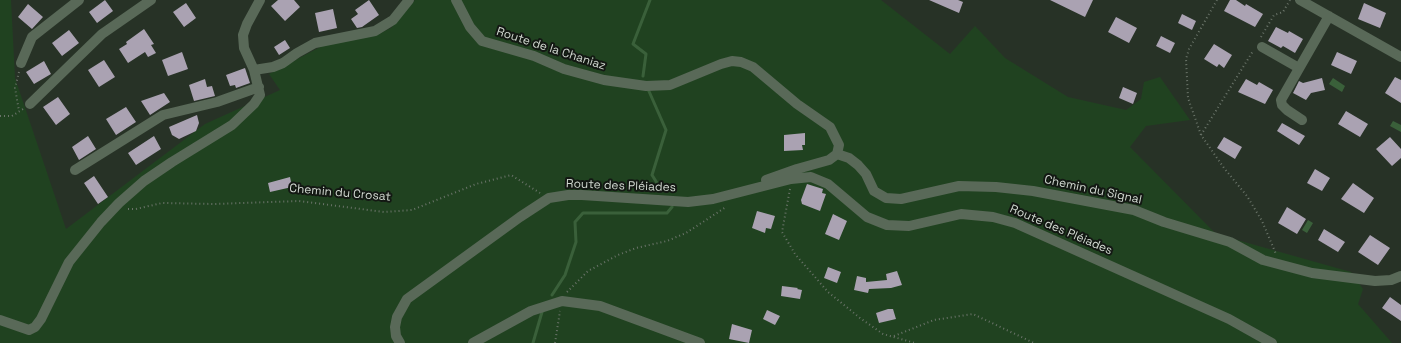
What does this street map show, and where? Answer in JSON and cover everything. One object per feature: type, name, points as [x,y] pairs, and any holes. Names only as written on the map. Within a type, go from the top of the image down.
[{"type":"street","points":[[21,63],[32,37],[79,0]]},
{"type":"street","points":[[30,104],[102,34],[151,0]]},
{"type":"street","points":[[0,320],[29,330],[35,327],[41,319],[68,262],[119,203],[172,162],[232,125],[254,104],[260,95],[259,87],[254,70],[244,48],[243,35],[247,24],[260,0]]},
{"type":"street","points":[[254,70],[273,67],[283,63],[297,52],[315,43],[375,31],[393,20],[409,0]]},
{"type":"street","name":"Route de la Chaniaz","points":[[456,0],[470,27],[482,41],[534,56],[564,69],[604,80],[646,86],[670,85],[721,64],[741,62],[753,67],[797,104],[830,127],[839,145],[837,154]]},
{"type":"street","points":[[1300,0],[1401,57]]},
{"type":"street","points":[[1302,120],[1287,110],[1282,105],[1281,100],[1329,16]]},
{"type":"street","points":[[1258,45],[1299,68]]},
{"type":"street","points":[[75,170],[163,115],[218,102],[259,87]]},
{"type":"street","points":[[759,188],[764,181],[796,169],[829,160],[837,154]]},
{"type":"street","name":"Chemin du Signal","points":[[837,154],[849,158],[858,165],[866,174],[874,191],[886,198],[901,199],[959,186],[996,187],[1033,191],[1134,210],[1164,222],[1230,242],[1263,260],[1312,273],[1375,281],[1391,280],[1401,276]]},
{"type":"street","name":"Route des Pléiades","points":[[400,343],[396,336],[396,322],[401,308],[407,299],[520,217],[549,198],[568,195],[582,195],[688,202],[713,199],[791,179],[806,177],[820,179],[838,191],[867,217],[887,225],[908,226],[961,214],[993,216],[1015,223],[1229,319],[1272,343]]},
{"type":"street","points":[[473,343],[531,311],[550,303],[562,301],[600,306],[700,343]]},
{"type":"path","points":[[1217,0],[1189,49],[1186,59],[1188,98],[1201,135],[1224,168],[1247,196],[1272,242],[1278,265]]},
{"type":"path","points":[[1201,135],[1258,45],[1274,15],[1283,12],[1290,0]]},
{"type":"path","points":[[19,111],[16,101],[15,82],[21,63]]},
{"type":"path","points":[[0,116],[12,116],[30,104]]},
{"type":"path","name":"Chemin du Crosat","points":[[119,203],[127,210],[162,203],[214,204],[299,201],[384,212],[412,210],[476,184],[511,175],[549,198]]},
{"type":"path","points":[[791,179],[782,232],[795,254],[828,292],[883,334],[915,343]]},
{"type":"path","points":[[554,343],[562,301],[569,290],[588,271],[624,252],[667,241],[686,233],[731,203]]},
{"type":"path","points":[[892,337],[934,320],[973,314],[1034,343]]},
{"type":"shaded area","points":[[0,0],[11,0],[15,78],[66,229],[205,124],[280,90],[269,74],[324,45],[374,36],[391,28],[415,0],[881,0],[950,54],[975,26],[1005,58],[1068,97],[1126,110],[1141,99],[1144,82],[1160,77],[1190,120],[1146,126],[1130,147],[1216,234],[1351,272],[1363,289],[1358,304],[1392,343],[0,343]]},
{"type":"shaded area","points":[[1333,78],[1345,86],[1342,92],[1329,84]]},
{"type":"shaded area","points":[[1393,121],[1401,125],[1401,132],[1390,126]]},
{"type":"shaded area","points":[[1308,220],[1313,223],[1307,233],[1302,230]]},
{"type":"building","points":[[105,0],[113,11],[97,23],[89,12]]},
{"type":"building","points":[[278,0],[294,0],[300,7],[285,21],[271,6]]},
{"type":"building","points":[[369,0],[379,15],[362,27],[357,28],[351,19],[358,14],[355,10]]},
{"type":"building","points":[[929,0],[958,0],[963,2],[959,13]]},
{"type":"building","points":[[1050,0],[1093,0],[1085,17]]},
{"type":"building","points":[[1230,0],[1236,0],[1245,6],[1246,4],[1263,14],[1255,27],[1224,11]]},
{"type":"building","points":[[186,3],[196,18],[184,27],[173,12]]},
{"type":"building","points":[[1364,3],[1386,13],[1380,28],[1358,19]]},
{"type":"building","points":[[28,4],[43,17],[32,29],[18,17]]},
{"type":"building","points":[[333,9],[337,28],[319,32],[315,13]]},
{"type":"building","points":[[1182,14],[1196,21],[1192,30],[1178,23]]},
{"type":"building","points":[[1116,17],[1137,28],[1129,43],[1108,32]]},
{"type":"building","points":[[1276,27],[1288,33],[1289,31],[1303,39],[1295,53],[1283,46],[1281,48],[1268,41]]},
{"type":"building","points":[[144,29],[154,44],[151,45],[156,53],[148,57],[145,52],[128,63],[119,49]]},
{"type":"building","points":[[69,30],[79,43],[62,56],[52,43]]},
{"type":"building","points":[[1161,36],[1175,43],[1170,53],[1156,46]]},
{"type":"building","points":[[285,40],[290,48],[279,55],[274,47]]},
{"type":"building","points":[[1214,44],[1232,55],[1224,68],[1219,64],[1217,67],[1204,59]]},
{"type":"building","points":[[182,52],[188,69],[168,76],[162,60]]},
{"type":"building","points":[[1337,52],[1357,61],[1351,74],[1331,65]]},
{"type":"building","points":[[104,60],[115,77],[99,87],[88,70]]},
{"type":"building","points":[[44,61],[51,74],[34,84],[26,72]]},
{"type":"building","points":[[245,68],[250,83],[236,88],[235,85],[230,86],[226,75]]},
{"type":"building","points":[[1395,77],[1401,80],[1401,103],[1385,93]]},
{"type":"building","points":[[1322,78],[1325,90],[1311,93],[1306,100],[1293,93],[1299,81],[1303,83]]},
{"type":"building","points":[[205,79],[207,87],[212,86],[215,96],[194,101],[189,85]]},
{"type":"building","points":[[1246,79],[1257,85],[1259,82],[1273,90],[1265,104],[1238,92]]},
{"type":"building","points":[[1123,87],[1137,93],[1133,104],[1119,98]]},
{"type":"building","points":[[164,93],[170,102],[150,115],[141,101]]},
{"type":"building","points":[[58,97],[70,114],[56,125],[43,107]]},
{"type":"building","points":[[126,107],[136,122],[116,135],[106,119]]},
{"type":"building","points":[[1346,111],[1368,124],[1360,137],[1338,124]]},
{"type":"building","points":[[197,115],[199,123],[196,131],[179,139],[172,135],[169,127]]},
{"type":"building","points":[[1282,123],[1305,136],[1299,145],[1277,131]]},
{"type":"building","points":[[805,133],[805,145],[802,145],[803,150],[784,151],[784,135]]},
{"type":"building","points":[[88,136],[96,149],[79,160],[72,147]]},
{"type":"building","points":[[154,136],[161,149],[136,165],[128,153]]},
{"type":"building","points":[[1224,137],[1242,147],[1235,159],[1217,148]]},
{"type":"building","points":[[1390,137],[1401,149],[1401,158],[1392,166],[1376,149]]},
{"type":"building","points":[[1315,169],[1330,178],[1322,191],[1307,183]]},
{"type":"building","points":[[94,176],[108,197],[98,204],[84,183]]},
{"type":"building","points":[[290,177],[292,187],[270,192],[268,183]]},
{"type":"building","points":[[1353,183],[1374,198],[1364,213],[1341,199]]},
{"type":"building","points":[[807,184],[823,189],[822,193],[826,194],[820,211],[802,204],[801,200]]},
{"type":"building","points":[[1287,207],[1306,219],[1297,234],[1278,223]]},
{"type":"building","points":[[757,211],[775,216],[771,229],[766,228],[765,233],[752,228]]},
{"type":"building","points":[[833,214],[847,221],[839,240],[825,234]]},
{"type":"building","points":[[1324,229],[1345,242],[1338,252],[1318,240]]},
{"type":"building","points":[[1370,235],[1390,248],[1378,265],[1358,252]]},
{"type":"building","points":[[828,267],[841,272],[837,283],[824,278]]},
{"type":"building","points":[[897,271],[902,285],[891,288],[869,289],[868,293],[854,290],[857,276],[866,278],[866,282],[887,280],[886,274]]},
{"type":"building","points":[[782,286],[802,290],[800,299],[781,296]]},
{"type":"building","points":[[1390,297],[1401,305],[1401,321],[1382,308]]},
{"type":"building","points":[[893,309],[896,319],[879,323],[876,313]]},
{"type":"building","points":[[767,310],[780,316],[775,325],[763,319]]},
{"type":"building","points":[[732,324],[752,330],[749,343],[729,339]]},
{"type":"waterway","points":[[643,76],[646,54],[633,44],[650,0]]},
{"type":"waterway","points":[[648,89],[666,130],[652,175],[662,191]]},
{"type":"waterway","points":[[552,295],[565,275],[576,242],[575,222],[583,213],[667,213],[672,207]]},
{"type":"waterway","points":[[533,343],[542,312]]}]
